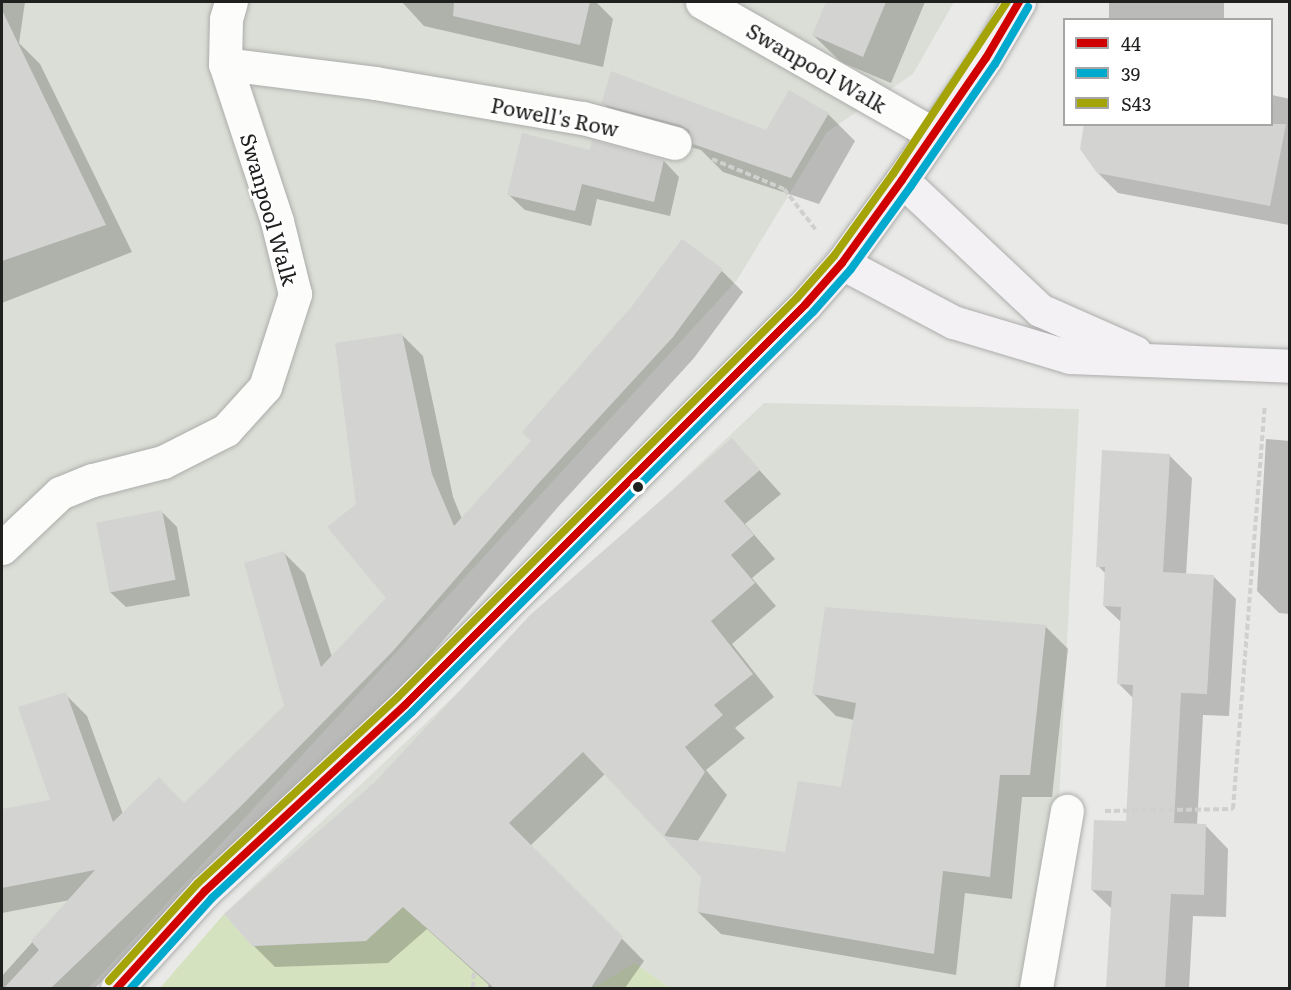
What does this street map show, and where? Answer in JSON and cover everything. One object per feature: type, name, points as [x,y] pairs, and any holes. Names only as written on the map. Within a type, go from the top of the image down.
[{"type":"main road","points":[[117,988],[205,891],[405,705],[842,263],[986,58],[1018,2]]},
{"type":"main road","points":[[902,180],[1040,310],[1147,358]]},
{"type":"main road","points":[[842,263],[953,322],[1070,357],[1147,358],[1279,365]]},
{"type":"street","name":"Swanpool Walk","points":[[2,548],[60,493],[93,480],[163,462],[226,430],[265,387],[295,294],[277,221],[225,64],[226,20],[231,2]]},
{"type":"street","name":"Swanpool Walk","points":[[702,2],[932,133]]},
{"type":"street","name":"Powell's Row","points":[[225,64],[375,83],[583,118],[675,143]]},
{"type":"street","points":[[1035,988],[1067,811]]},
{"type":"path","points":[[675,143],[784,189],[842,263]]},
{"type":"path","points":[[1067,811],[1233,809],[1279,365]]},
{"type":"path","points":[[472,988],[474,971]]},
{"type":"shaded area","points":[[2,2],[954,2],[913,74],[827,132],[737,280],[89,988],[2,988]]},
{"type":"shaded area","points":[[764,403],[1079,409],[1059,801],[1019,988],[670,988],[635,963],[608,988],[486,988],[488,984],[366,941],[252,946],[224,914]]},
{"type":"green space","points":[[403,907],[488,984],[486,988],[160,988],[224,914],[252,946],[366,941]]},
{"type":"green space","points":[[635,963],[670,988],[593,988]]},
{"type":"building","points":[[454,2],[590,2],[580,45],[453,16]]},
{"type":"building","points":[[826,2],[886,2],[863,57],[812,35]]},
{"type":"building","points":[[2,10],[106,225],[2,261]]},
{"type":"building","points":[[611,71],[766,130],[789,90],[829,113],[791,178],[693,144],[689,130],[680,125],[601,104]]},
{"type":"building","points":[[1273,124],[1286,124],[1270,206],[1097,173],[1080,149],[1084,126],[1273,126]]},
{"type":"building","points":[[522,133],[590,150],[592,140],[664,160],[654,202],[582,184],[575,211],[507,195]]},
{"type":"building","points":[[682,239],[723,269],[673,337],[536,486],[393,651],[240,807],[51,988],[4,988],[39,950],[31,941],[95,870],[2,888],[2,809],[50,800],[18,707],[66,692],[113,822],[159,777],[184,803],[284,706],[244,563],[284,551],[321,667],[386,598],[327,527],[356,504],[335,343],[402,333],[432,474],[454,526],[531,441],[522,432],[632,306]]},
{"type":"building","points":[[732,438],[760,470],[724,501],[754,535],[731,555],[755,583],[711,621],[753,674],[714,705],[723,715],[685,747],[705,772],[664,836],[785,852],[798,781],[841,787],[856,703],[812,694],[825,607],[1046,625],[1030,775],[1000,775],[990,877],[943,871],[934,954],[697,912],[701,877],[583,752],[509,823],[623,937],[591,988],[494,988],[403,907],[366,941],[252,946],[224,914],[375,782],[530,615]]},
{"type":"building","points":[[1102,450],[1170,454],[1163,572],[1214,575],[1207,694],[1181,693],[1174,823],[1206,824],[1204,895],[1171,894],[1165,988],[1106,988],[1112,891],[1091,890],[1094,820],[1126,821],[1133,685],[1117,684],[1121,607],[1103,606],[1105,567],[1096,567]]},
{"type":"building","points":[[162,510],[176,580],[110,592],[96,523]]},
{"type":"transit line","name":"S43","points":[[109,981],[198,883],[398,697],[797,298],[834,256],[893,174],[1007,2]]},
{"type":"transit line","name":"44","points":[[117,988],[205,891],[405,705],[805,305],[842,263],[902,180],[986,58],[1019,2]]},
{"type":"transit line","name":"39","points":[[131,988],[212,898],[412,712],[813,312],[851,269],[911,186],[995,64],[1028,7]]}]
